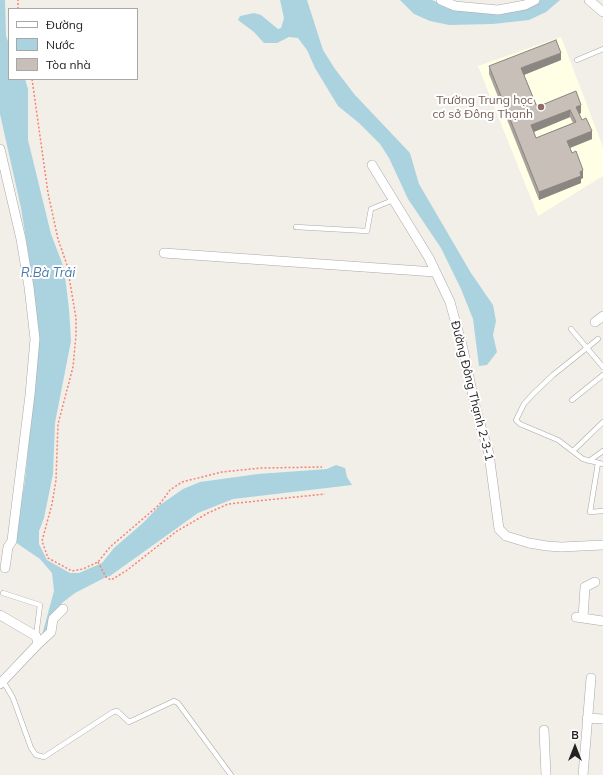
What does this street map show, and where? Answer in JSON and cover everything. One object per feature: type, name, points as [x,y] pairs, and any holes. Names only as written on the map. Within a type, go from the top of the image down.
[{"type":"street","points":[[441,0],[455,6],[498,10],[525,5],[535,0]]},
{"type":"street","points":[[589,0],[603,12]]},
{"type":"street","points":[[0,150],[22,245],[30,294],[35,339],[30,395],[12,541],[8,547],[5,568]]},
{"type":"street","name":"Đường Đông Thạnh 2-3-1","points":[[372,165],[435,272],[450,302],[476,410],[489,454],[499,529],[506,536],[546,546],[603,546]]},
{"type":"street","points":[[164,253],[435,272]]},
{"type":"street","points":[[595,322],[603,316]]},
{"type":"street","points":[[595,582],[585,587],[579,617],[603,621]]},
{"type":"street","points":[[1,683],[37,640],[52,632],[53,619],[63,609]]},
{"type":"street","points":[[0,615],[37,640]]},
{"type":"street","points":[[582,775],[591,678]]},
{"type":"street","points":[[587,718],[603,719]]},
{"type":"street","points":[[544,730],[546,775]]},
{"type":"lane","points":[[577,60],[603,49]]},
{"type":"lane","points":[[296,227],[367,231],[371,209],[393,200]]},
{"type":"lane","points":[[571,329],[603,367]]},
{"type":"lane","points":[[598,339],[532,394],[524,404],[516,420],[520,424],[558,440],[574,450],[583,459],[601,463],[590,512],[603,512]]},
{"type":"lane","points":[[572,400],[603,375]]},
{"type":"lane","points":[[574,450],[603,422]]},
{"type":"lane","points":[[589,461],[603,451]]},
{"type":"lane","points":[[3,593],[40,605],[37,640]]},
{"type":"lane","points":[[1,683],[13,698],[36,755],[44,757],[112,712],[117,711],[129,722],[174,701],[178,703],[231,775]]},
{"type":"path","points":[[32,80],[48,193],[58,239],[67,265],[76,318],[73,367],[58,424],[56,480],[52,504],[42,541],[48,558],[72,571],[84,569],[98,562],[110,547],[159,505],[170,490],[182,482],[222,472],[261,468],[322,467]]},
{"type":"path","points":[[98,562],[106,577],[111,580],[126,571],[177,531],[208,513],[228,504],[325,494]]},
{"type":"shaded area","name":"Trường Trung học cơ sở Đông Thạnh","points":[[561,37],[603,147],[603,176],[538,216],[478,66]]},
{"type":"water","name":"R.Bà Trải","points":[[0,0],[5,0],[6,36],[8,41],[8,80],[25,80],[28,89],[28,140],[51,234],[64,268],[69,309],[71,341],[55,423],[53,474],[44,518],[39,531],[39,544],[47,560],[70,573],[79,573],[102,563],[114,548],[144,522],[160,505],[183,489],[200,482],[258,474],[327,469],[336,465],[345,468],[347,477],[352,485],[233,499],[198,513],[110,576],[75,593],[62,603],[52,617],[50,632],[42,635],[54,591],[52,573],[40,559],[15,542],[25,480],[39,343],[33,283],[21,208],[0,114]]},
{"type":"water","points":[[280,0],[307,0],[323,50],[335,69],[355,95],[410,153],[419,184],[471,273],[493,305],[496,321],[493,335],[497,352],[487,365],[479,366],[473,319],[461,289],[441,248],[408,199],[389,158],[380,144],[359,123],[338,106],[315,68],[307,50],[298,38],[289,37],[277,43],[264,43],[254,32],[238,20],[240,16],[254,13],[261,15],[278,29],[281,28],[284,18]]},
{"type":"water","points":[[400,0],[432,0],[450,8],[491,14],[510,12],[539,0],[560,0],[546,12],[529,20],[493,24],[449,25],[430,21],[414,14]]},
{"type":"building","points":[[556,40],[561,53],[521,68],[537,107],[576,91],[581,105],[576,107],[582,120],[586,118],[592,131],[567,141],[572,153],[576,151],[583,170],[580,172],[581,176],[539,192],[489,66]],"holes":[[[570,110],[576,122],[536,138],[531,125]]]},
{"type":"place","name":"Trường Trung học cơ sở Đông Thạnh","points":[[541,107]]}]
